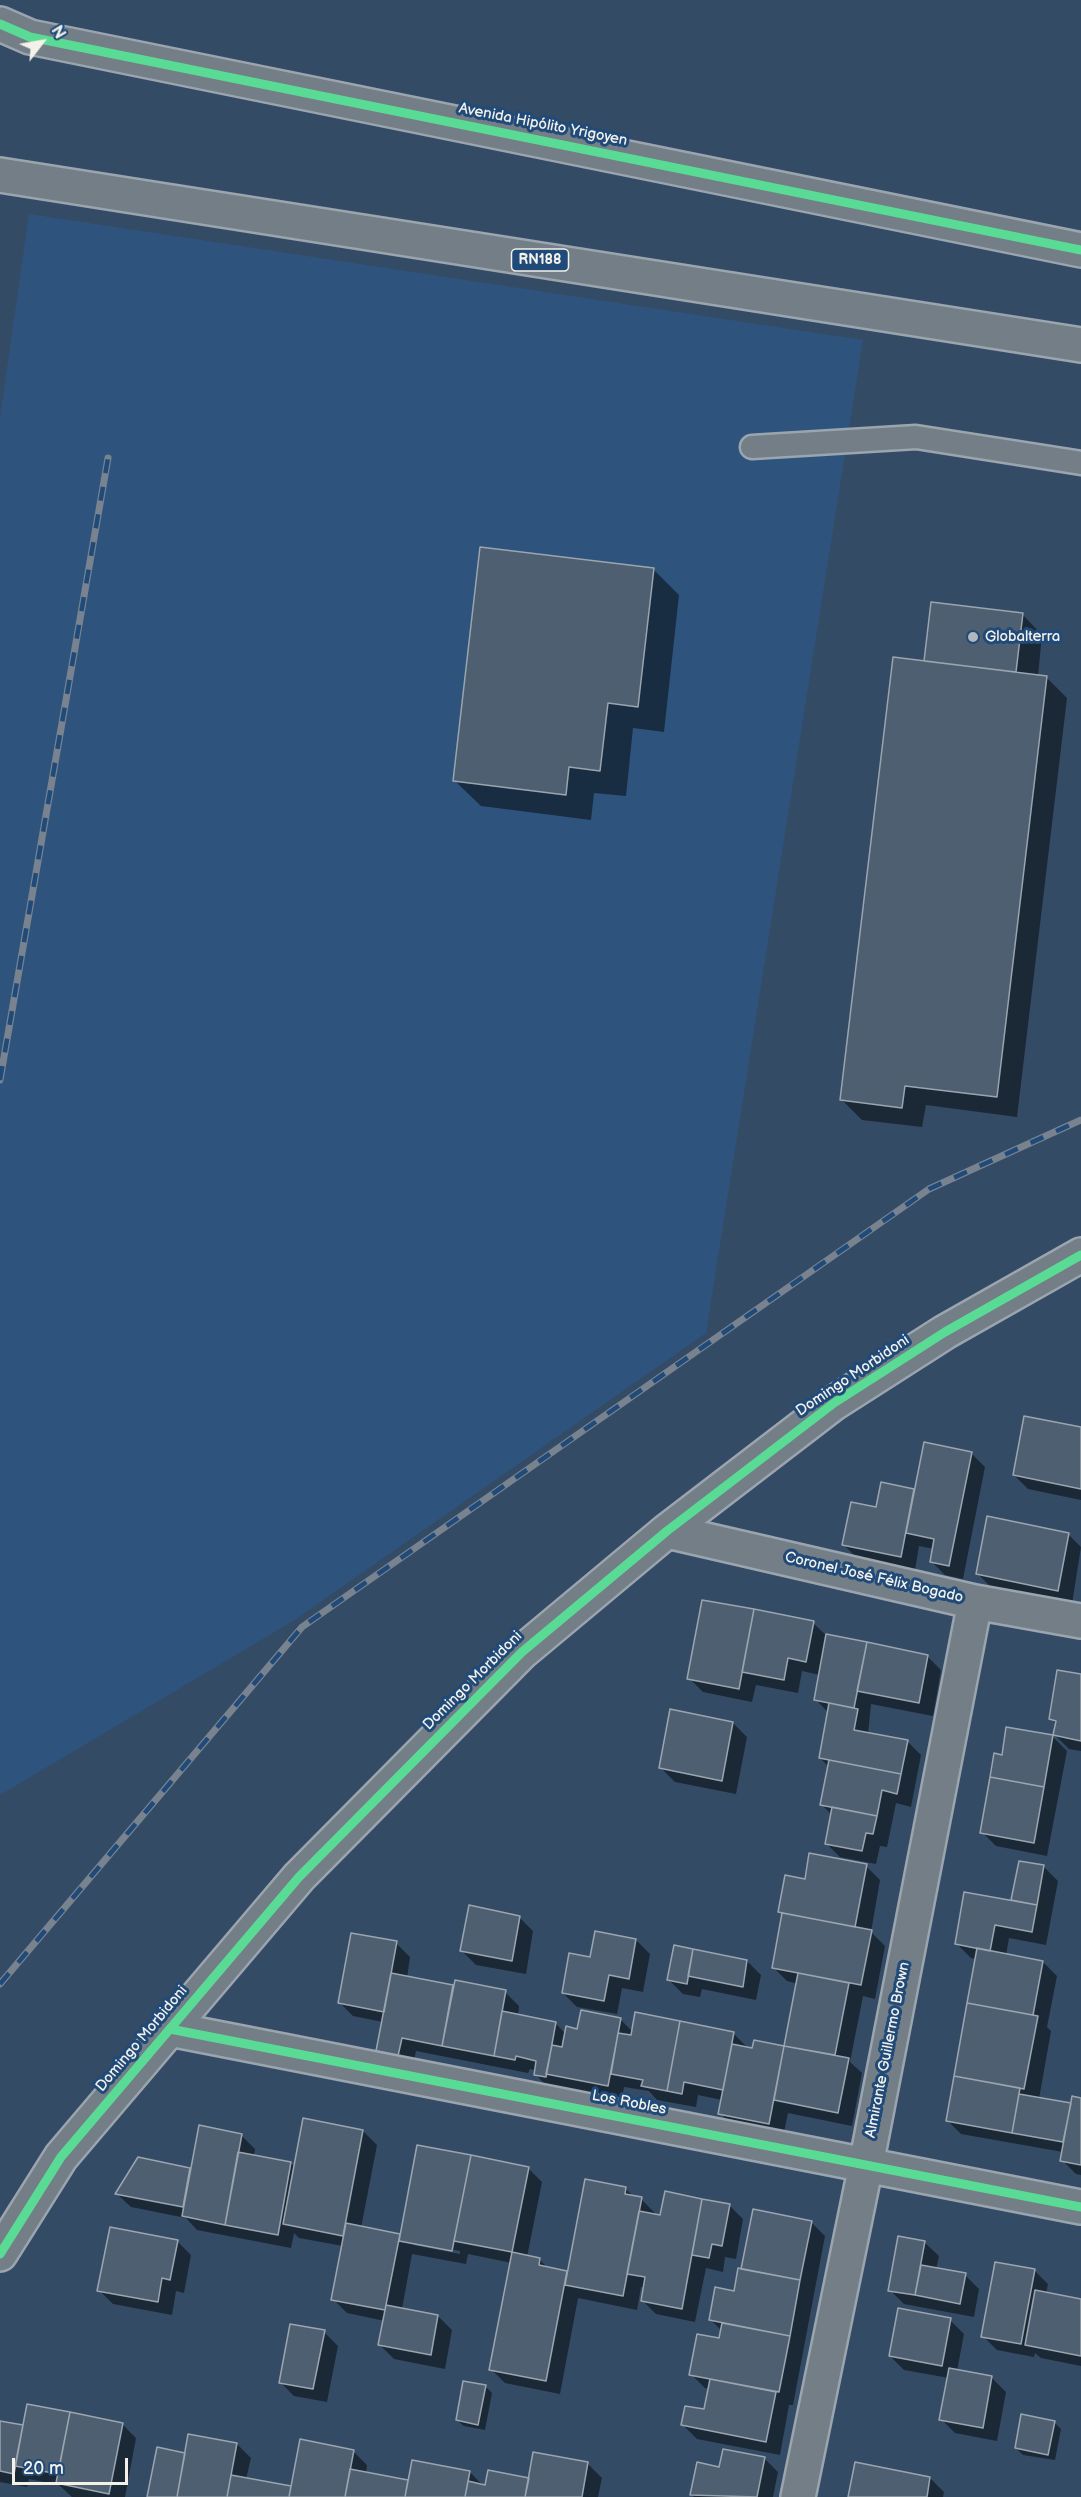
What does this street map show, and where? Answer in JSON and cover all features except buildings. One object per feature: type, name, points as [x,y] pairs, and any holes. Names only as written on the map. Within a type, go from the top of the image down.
[{"type":"street","name":"Avenida Hipólito Yrigoyen","points":[[0,24],[30,37],[1081,250]]},
{"type":"street","name":"RN188","points":[[0,175],[1081,345]]},
{"type":"street","name":"Domingo Morbidoni","points":[[0,2254],[61,2157],[299,1877],[522,1652],[667,1531],[834,1403],[945,1332],[1081,1255]]},
{"type":"street","name":"Coronel José Félix Bogado","points":[[667,1531],[975,1602],[1081,1622]]},
{"type":"street","name":"Almirante Guillermo Brown","points":[[798,2497],[866,2165],[975,1602]]},
{"type":"street","name":"Los Robles","points":[[170,2029],[1081,2207]]},
{"type":"lane","points":[[752,447],[916,437],[1081,463]]},
{"type":"shaded area","points":[[29,214],[863,340],[706,1333],[293,1621],[0,1795],[0,418]]},
{"type":"railway","points":[[0,1080],[108,458]]},
{"type":"railway","points":[[0,1984],[302,1627],[929,1189],[1081,1120]]},
{"type":"cycle path","points":[[0,24],[30,37],[1081,250]]},
{"type":"cycle path","points":[[0,2254],[61,2157],[299,1877],[522,1652],[667,1531],[834,1403],[945,1332],[1081,1255]]},
{"type":"cycle path","points":[[170,2029],[1081,2207]]},
{"type":"place","name":"Globalterra","points":[[973,637]]}]
